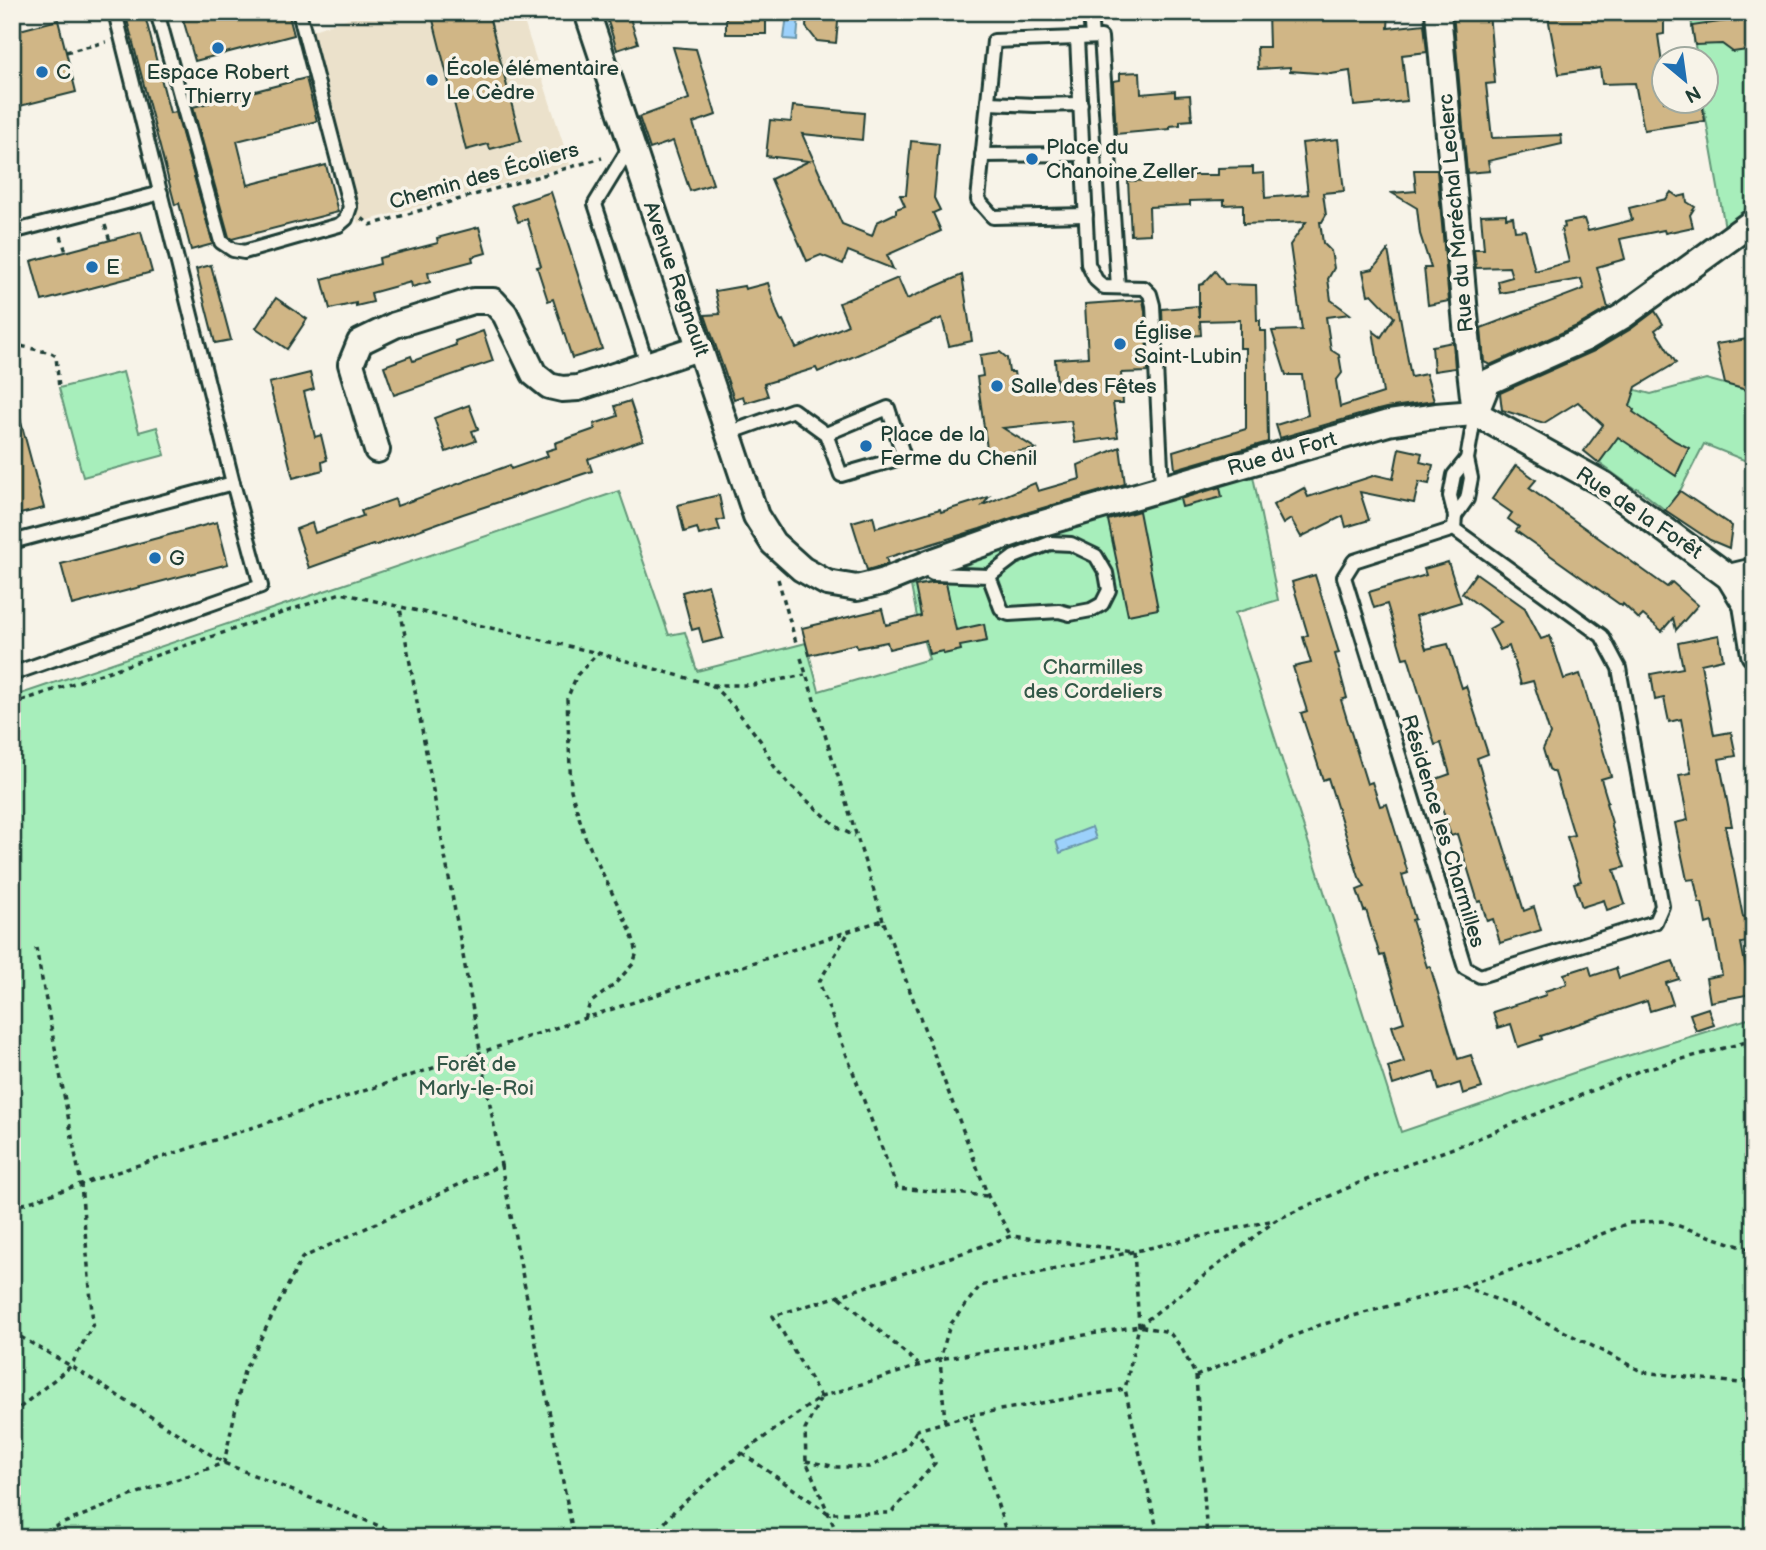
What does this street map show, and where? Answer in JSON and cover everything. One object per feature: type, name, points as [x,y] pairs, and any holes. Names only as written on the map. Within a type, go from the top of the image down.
[{"type":"street","name":"Avenue Regnault","points":[[587,12],[756,516],[773,543]]},
{"type":"street","name":"Rue du Maréchal Leclerc","points":[[1438,12],[1475,413]]},
{"type":"street","points":[[1475,413],[1488,382],[1586,338],[1623,316],[1754,221]]},
{"type":"street","points":[[377,450],[351,363],[360,342],[395,325],[472,301],[493,301],[505,314],[534,374],[549,386],[562,389],[578,388],[698,348]]},
{"type":"street","name":"Rue du Fort","points":[[773,543],[802,569],[827,583],[857,588],[882,582],[1033,526],[1388,423],[1475,413]]},
{"type":"street","name":"Rue de la Forêt","points":[[1475,413],[1603,484],[1729,577],[1746,605],[1754,654]]},
{"type":"street","points":[[1729,577],[1754,571]]},
{"type":"lane","points":[[12,674],[261,586],[115,12]]},
{"type":"lane","points":[[158,12],[221,242],[233,250],[244,252],[339,225],[346,219],[350,207],[299,12]]},
{"type":"lane","points":[[1090,12],[1092,37]]},
{"type":"lane","points":[[1086,215],[993,217],[978,200],[994,41],[1101,37],[1118,287]]},
{"type":"lane","points":[[1077,38],[1088,264],[1096,280],[1104,287],[1144,288],[1150,294],[1153,305],[1162,488]]},
{"type":"lane","points":[[988,103],[1081,104]]},
{"type":"lane","points":[[631,145],[595,204],[647,364]]},
{"type":"lane","points":[[982,155],[1083,154]]},
{"type":"lane","points":[[12,232],[160,193]]},
{"type":"lane","points":[[729,433],[793,410],[826,434],[841,475],[904,457],[888,408],[826,434]]},
{"type":"lane","points":[[1455,522],[1467,499],[1471,478],[1467,460],[1475,413]]},
{"type":"lane","points":[[12,542],[233,484]]},
{"type":"lane","name":"Résidence les Charmilles","points":[[1455,522],[1602,636],[1619,668],[1662,906],[1655,922],[1480,976],[1465,968],[1345,577],[1354,561],[1455,522]]},
{"type":"lane","points":[[921,567],[933,574],[989,576],[1014,557],[1050,542],[1071,544],[1096,556],[1106,573],[1109,590],[1102,604],[1091,610],[1070,614],[1059,611],[1009,614],[1001,608],[989,576]]},
{"type":"path","points":[[66,52],[122,38]]},
{"type":"path","name":"Chemin des Écoliers","points":[[350,207],[370,225],[597,160],[631,145]]},
{"type":"path","points":[[12,344],[51,352],[56,356],[59,388]]},
{"type":"path","points":[[773,543],[773,564],[797,646]]},
{"type":"path","points":[[12,704],[341,593],[598,653],[712,685],[752,685],[805,675]]},
{"type":"path","points":[[400,608],[480,1053],[574,1538]]},
{"type":"path","points":[[584,1019],[590,1003],[614,986],[633,964],[637,953],[631,932],[585,837],[571,790],[567,699],[577,675],[598,653]]},
{"type":"path","points":[[801,658],[883,920],[988,1196],[1011,1236]]},
{"type":"path","points":[[712,685],[734,707],[760,740],[774,766],[788,784],[840,829],[857,836]]},
{"type":"path","points":[[12,1208],[883,920]]},
{"type":"path","points":[[849,933],[819,982],[897,1188],[988,1196]]},
{"type":"path","points":[[12,1414],[71,1367],[93,1324],[81,1184],[36,948]]},
{"type":"path","points":[[945,1422],[940,1359],[950,1325],[980,1286],[1276,1220],[1361,1182],[1472,1141],[1642,1070],[1754,1040]]},
{"type":"path","points":[[224,1463],[244,1371],[302,1258],[501,1165]]},
{"type":"path","points":[[1139,1326],[1276,1220]]},
{"type":"path","points":[[1196,1376],[1320,1325],[1463,1286],[1535,1262],[1628,1223],[1664,1222],[1754,1251]]},
{"type":"path","points":[[821,1398],[773,1316],[839,1297],[1011,1236],[1134,1251]]},
{"type":"path","points":[[1134,1251],[1139,1326],[1125,1389],[1159,1538]]},
{"type":"path","points":[[1463,1286],[1522,1310],[1643,1372],[1739,1383],[1754,1377]]},
{"type":"path","points":[[839,1297],[918,1364]]},
{"type":"path","points":[[652,1538],[676,1510],[742,1452],[821,1398],[918,1364],[940,1359],[1139,1326],[1169,1332],[1196,1376],[1207,1538]]},
{"type":"path","points":[[12,1332],[224,1463],[409,1538]]},
{"type":"path","points":[[806,1461],[837,1467],[870,1467],[906,1448],[917,1430],[970,1415],[1125,1389]]},
{"type":"path","points":[[821,1398],[805,1430],[806,1461],[839,1538]]},
{"type":"path","points":[[970,1415],[1008,1538]]},
{"type":"path","points":[[742,1452],[828,1513],[891,1513],[935,1463],[917,1430]]},
{"type":"path","points":[[27,1538],[138,1493],[224,1463]]},
{"type":"shaded area","name":"École élémentaire Le Cèdre","points":[[368,12],[521,12],[570,165],[358,223],[307,32]]},
{"type":"green space","points":[[1690,12],[1754,12],[1754,207],[1725,228],[1705,116],[1720,116],[1720,46],[1695,46]]},
{"type":"green space","points":[[123,372],[139,432],[157,427],[165,455],[83,477],[59,388]]},
{"type":"green space","points":[[1706,379],[1754,392],[1754,464],[1704,444],[1680,491],[1665,510],[1599,463],[1622,431],[1617,385],[1651,394]]},
{"type":"green space","name":"Forêt de Marly-le-Roi","points":[[1252,471],[1278,600],[1235,613],[1401,1132],[1588,1068],[1754,1017],[1754,1538],[12,1538],[12,697],[619,491],[669,635],[685,632],[697,671],[806,643],[819,691],[929,659],[911,586],[946,580],[944,566],[1030,533]]},
{"type":"water","points":[[787,14],[799,15],[797,40],[784,39]]},
{"type":"water","points":[[1092,827],[1096,839],[1060,853],[1056,841]]},
{"type":"building","points":[[125,12],[144,12],[170,113],[176,112],[213,244],[191,250],[179,203],[175,205]]},
{"type":"building","name":"Espace Robert Thierry","points":[[181,12],[288,12],[294,35],[195,61]]},
{"type":"building","points":[[431,12],[488,12],[521,141],[490,149],[488,144],[466,150]]},
{"type":"building","points":[[605,12],[628,12],[638,43],[617,50]]},
{"type":"building","points":[[726,12],[766,12],[766,34],[726,34]]},
{"type":"building","points":[[807,12],[839,12],[836,43],[817,41],[806,27]]},
{"type":"building","points":[[1268,12],[1389,12],[1388,28],[1424,24],[1427,52],[1402,55],[1407,101],[1354,106],[1350,71],[1331,74],[1290,71],[1290,67],[1258,69],[1257,47],[1269,47]]},
{"type":"building","points":[[1453,12],[1489,12],[1495,83],[1486,84],[1492,138],[1561,135],[1562,144],[1488,161],[1490,171],[1467,173]]},
{"type":"building","points":[[1547,12],[1664,12],[1664,34],[1658,35],[1660,46],[1650,46],[1650,116],[1704,116],[1705,121],[1644,130],[1635,83],[1602,84],[1600,68],[1559,74]]},
{"type":"building","points":[[1754,17],[1754,42],[1747,50],[1733,52],[1722,44],[1695,45],[1692,26]]},
{"type":"building","name":"C","points":[[58,20],[76,92],[12,108],[12,32]]},
{"type":"building","points":[[673,47],[696,49],[716,115],[693,123],[713,184],[690,191],[673,141],[650,149],[639,117],[689,99]]},
{"type":"building","points":[[1140,72],[1141,94],[1175,91],[1175,96],[1190,95],[1192,120],[1180,121],[1180,125],[1170,126],[1170,129],[1116,134],[1113,81],[1120,80],[1120,73]]},
{"type":"building","points":[[306,78],[317,121],[237,141],[248,185],[326,165],[338,212],[232,239],[229,237],[193,107]]},
{"type":"building","points":[[793,106],[864,113],[862,140],[802,134],[842,224],[872,236],[877,222],[905,206],[900,195],[906,195],[911,141],[939,144],[934,198],[940,210],[933,213],[941,231],[887,255],[893,269],[848,251],[843,264],[821,255],[807,261],[771,179],[809,161],[766,156],[770,120],[791,122]]},
{"type":"building","points":[[1338,139],[1344,191],[1323,193],[1326,215],[1320,222],[1323,243],[1331,251],[1334,268],[1328,279],[1331,300],[1350,314],[1326,317],[1331,350],[1339,355],[1342,373],[1336,381],[1340,407],[1383,393],[1373,331],[1381,337],[1394,317],[1372,294],[1368,295],[1363,271],[1373,269],[1388,250],[1411,377],[1426,374],[1434,401],[1386,408],[1280,438],[1276,425],[1308,415],[1302,375],[1286,375],[1272,331],[1302,330],[1290,245],[1306,222],[1243,224],[1243,204],[1224,205],[1224,200],[1190,201],[1190,205],[1149,207],[1150,234],[1131,235],[1128,181],[1160,180],[1160,173],[1218,175],[1218,168],[1253,167],[1253,174],[1264,173],[1265,198],[1308,194],[1302,143]]},
{"type":"building","points":[[1414,170],[1437,170],[1449,301],[1428,305],[1424,268],[1431,268],[1420,234],[1417,208],[1392,193],[1416,191]]},
{"type":"building","points":[[551,192],[602,349],[572,358],[553,299],[548,301],[537,267],[541,266],[527,219],[518,222],[512,205]]},
{"type":"building","points":[[1671,192],[1678,197],[1686,195],[1687,202],[1695,207],[1690,215],[1693,227],[1620,239],[1625,259],[1597,267],[1608,308],[1579,325],[1490,365],[1484,362],[1481,328],[1584,289],[1581,279],[1500,293],[1498,281],[1512,277],[1509,267],[1476,268],[1474,249],[1484,249],[1481,215],[1506,214],[1506,218],[1513,217],[1515,231],[1525,230],[1535,271],[1569,262],[1561,229],[1565,227],[1564,223],[1584,219],[1588,231],[1632,220],[1629,208],[1666,199]]},
{"type":"building","points":[[479,227],[486,253],[472,257],[473,261],[428,273],[430,282],[412,287],[411,282],[371,293],[373,302],[330,309],[322,279],[380,264],[379,258],[438,243],[437,238]]},
{"type":"building","name":"E","points":[[141,232],[152,272],[42,301],[31,261]]},
{"type":"building","points":[[211,265],[231,340],[215,343],[196,269]]},
{"type":"building","points":[[1215,271],[1225,284],[1256,285],[1257,320],[1260,320],[1260,331],[1266,331],[1268,442],[1175,469],[1173,451],[1246,429],[1246,348],[1240,348],[1240,320],[1200,321],[1201,335],[1163,338],[1162,309],[1198,306],[1199,318],[1199,285]]},
{"type":"building","points":[[962,275],[972,341],[949,346],[942,318],[818,372],[816,368],[764,384],[768,396],[745,403],[743,396],[734,399],[705,315],[720,314],[715,291],[744,286],[745,289],[768,283],[777,312],[796,348],[848,325],[839,303],[898,278],[907,299]]},
{"type":"building","points":[[276,298],[307,319],[287,349],[256,328]]},
{"type":"building","points":[[1143,300],[1148,372],[1121,373],[1123,403],[1113,403],[1118,437],[1075,443],[1071,421],[1003,428],[1036,449],[988,456],[977,377],[983,376],[980,355],[1000,352],[1007,358],[1009,372],[1014,372],[1017,389],[1057,387],[1055,359],[1088,357],[1085,304]]},
{"type":"building","points":[[1655,311],[1663,324],[1655,330],[1676,363],[1636,387],[1630,406],[1633,412],[1689,448],[1676,476],[1618,437],[1599,463],[1584,451],[1603,425],[1578,402],[1544,423],[1502,410],[1500,393],[1594,351]]},
{"type":"building","points":[[483,331],[493,361],[394,395],[384,366],[411,356],[413,361],[456,345],[455,341]]},
{"type":"building","points":[[1754,338],[1754,359],[1748,360],[1754,392],[1725,384],[1716,344]]},
{"type":"building","points":[[1453,342],[1455,368],[1434,371],[1432,346]]},
{"type":"building","points":[[310,373],[314,389],[304,392],[315,437],[321,435],[327,460],[322,462],[323,470],[293,478],[269,383]]},
{"type":"building","points":[[630,401],[643,440],[588,459],[592,471],[309,568],[296,529],[312,523],[315,533],[363,516],[361,511],[395,499],[397,506],[510,465],[511,469],[548,456],[546,451],[556,448],[555,443],[595,429],[594,424],[618,416],[615,406]]},
{"type":"building","points":[[469,405],[478,429],[472,431],[476,441],[446,452],[434,418]]},
{"type":"building","points":[[12,411],[18,411],[44,508],[12,516]]},
{"type":"building","points":[[1120,447],[1125,484],[886,558],[888,564],[867,570],[852,522],[873,516],[876,528],[989,497],[983,505],[1035,483],[1038,491],[1080,479],[1078,465]]},
{"type":"building","points":[[1399,448],[1422,453],[1420,462],[1433,465],[1429,484],[1419,482],[1414,503],[1360,492],[1369,520],[1346,527],[1343,516],[1301,537],[1291,519],[1283,524],[1273,505],[1304,488],[1308,497],[1376,475],[1393,479]]},
{"type":"building","points":[[1516,465],[1536,480],[1529,488],[1667,587],[1672,582],[1698,605],[1676,630],[1673,618],[1662,631],[1643,615],[1639,619],[1623,604],[1622,606],[1516,531],[1519,527],[1508,519],[1512,513],[1492,499]]},
{"type":"building","points":[[1220,487],[1222,497],[1182,507],[1180,499]]},
{"type":"building","points":[[1680,491],[1732,526],[1729,548],[1710,540],[1665,510]]},
{"type":"building","points":[[719,495],[724,519],[717,521],[720,530],[699,535],[697,528],[684,532],[678,505]]},
{"type":"building","points":[[1139,511],[1158,609],[1128,615],[1108,520]]},
{"type":"building","name":"G","points":[[217,522],[228,564],[72,605],[61,564]]},
{"type":"building","points":[[1448,562],[1461,602],[1416,616],[1426,649],[1448,644],[1462,688],[1466,686],[1488,754],[1477,758],[1490,802],[1524,911],[1534,907],[1541,930],[1500,943],[1493,919],[1487,921],[1481,901],[1478,902],[1457,834],[1451,836],[1433,780],[1450,774],[1441,743],[1435,745],[1408,657],[1403,658],[1387,604],[1374,608],[1369,592],[1426,575],[1424,569]]},
{"type":"building","points":[[1476,573],[1525,608],[1541,639],[1550,636],[1564,679],[1580,674],[1611,776],[1601,779],[1611,824],[1625,867],[1614,870],[1625,904],[1607,910],[1604,900],[1582,907],[1574,883],[1581,881],[1567,837],[1574,835],[1555,773],[1549,769],[1543,749],[1550,734],[1533,681],[1521,684],[1509,646],[1500,650],[1489,629],[1501,622],[1462,593]]},
{"type":"building","points":[[1315,575],[1339,653],[1335,654],[1347,698],[1341,700],[1367,784],[1372,782],[1380,806],[1387,804],[1408,873],[1402,875],[1415,919],[1412,920],[1427,967],[1430,966],[1458,1059],[1471,1055],[1482,1088],[1463,1094],[1460,1083],[1439,1090],[1434,1072],[1393,1085],[1388,1067],[1404,1062],[1392,1026],[1404,1022],[1384,955],[1380,956],[1357,890],[1365,887],[1359,877],[1328,778],[1323,780],[1301,713],[1307,711],[1293,667],[1311,663],[1303,637],[1308,635],[1292,582]]},
{"type":"building","points":[[946,583],[956,630],[984,624],[987,641],[960,646],[961,650],[944,654],[943,651],[929,654],[926,640],[889,649],[887,642],[857,648],[856,644],[809,655],[802,628],[882,609],[886,625],[921,616],[915,586]]},
{"type":"building","points":[[708,585],[723,638],[703,643],[699,628],[692,630],[682,592]]},
{"type":"building","points":[[1719,635],[1723,659],[1701,664],[1714,735],[1731,732],[1736,756],[1719,759],[1732,826],[1725,826],[1743,917],[1754,914],[1754,941],[1741,943],[1751,994],[1710,1002],[1706,978],[1722,975],[1712,922],[1706,924],[1694,879],[1687,880],[1675,823],[1688,820],[1679,775],[1691,773],[1681,719],[1669,722],[1664,698],[1655,700],[1651,674],[1683,668],[1678,643]]},
{"type":"building","points":[[1673,961],[1679,979],[1666,983],[1673,1004],[1650,1011],[1647,1001],[1541,1036],[1542,1039],[1518,1047],[1511,1024],[1498,1028],[1493,1012],[1546,995],[1545,991],[1567,984],[1564,974],[1589,966],[1592,976],[1616,968],[1619,978]]},
{"type":"building","points":[[1708,1008],[1714,1025],[1696,1031],[1690,1014]]},
{"type":"place","name":"Espace Robert Thierry","points":[[218,48]]},
{"type":"place","name":"C","points":[[42,72]]},
{"type":"place","name":"École élémentaire Le Cèdre","points":[[432,80]]},
{"type":"place","name":"Place du Chanoine Zeller","points":[[1032,159]]},
{"type":"place","name":"E","points":[[92,267]]},
{"type":"place","name":"Église Saint-Lubin","points":[[1120,344]]},
{"type":"place","name":"Salle des Fêtes","points":[[997,386]]},
{"type":"place","name":"Place de la Ferme du Chenil","points":[[866,446]]},
{"type":"place","name":"G","points":[[155,558]]},
{"type":"park label","name":"Charmilles des Cordeliers","points":[[1093,679]]}]
